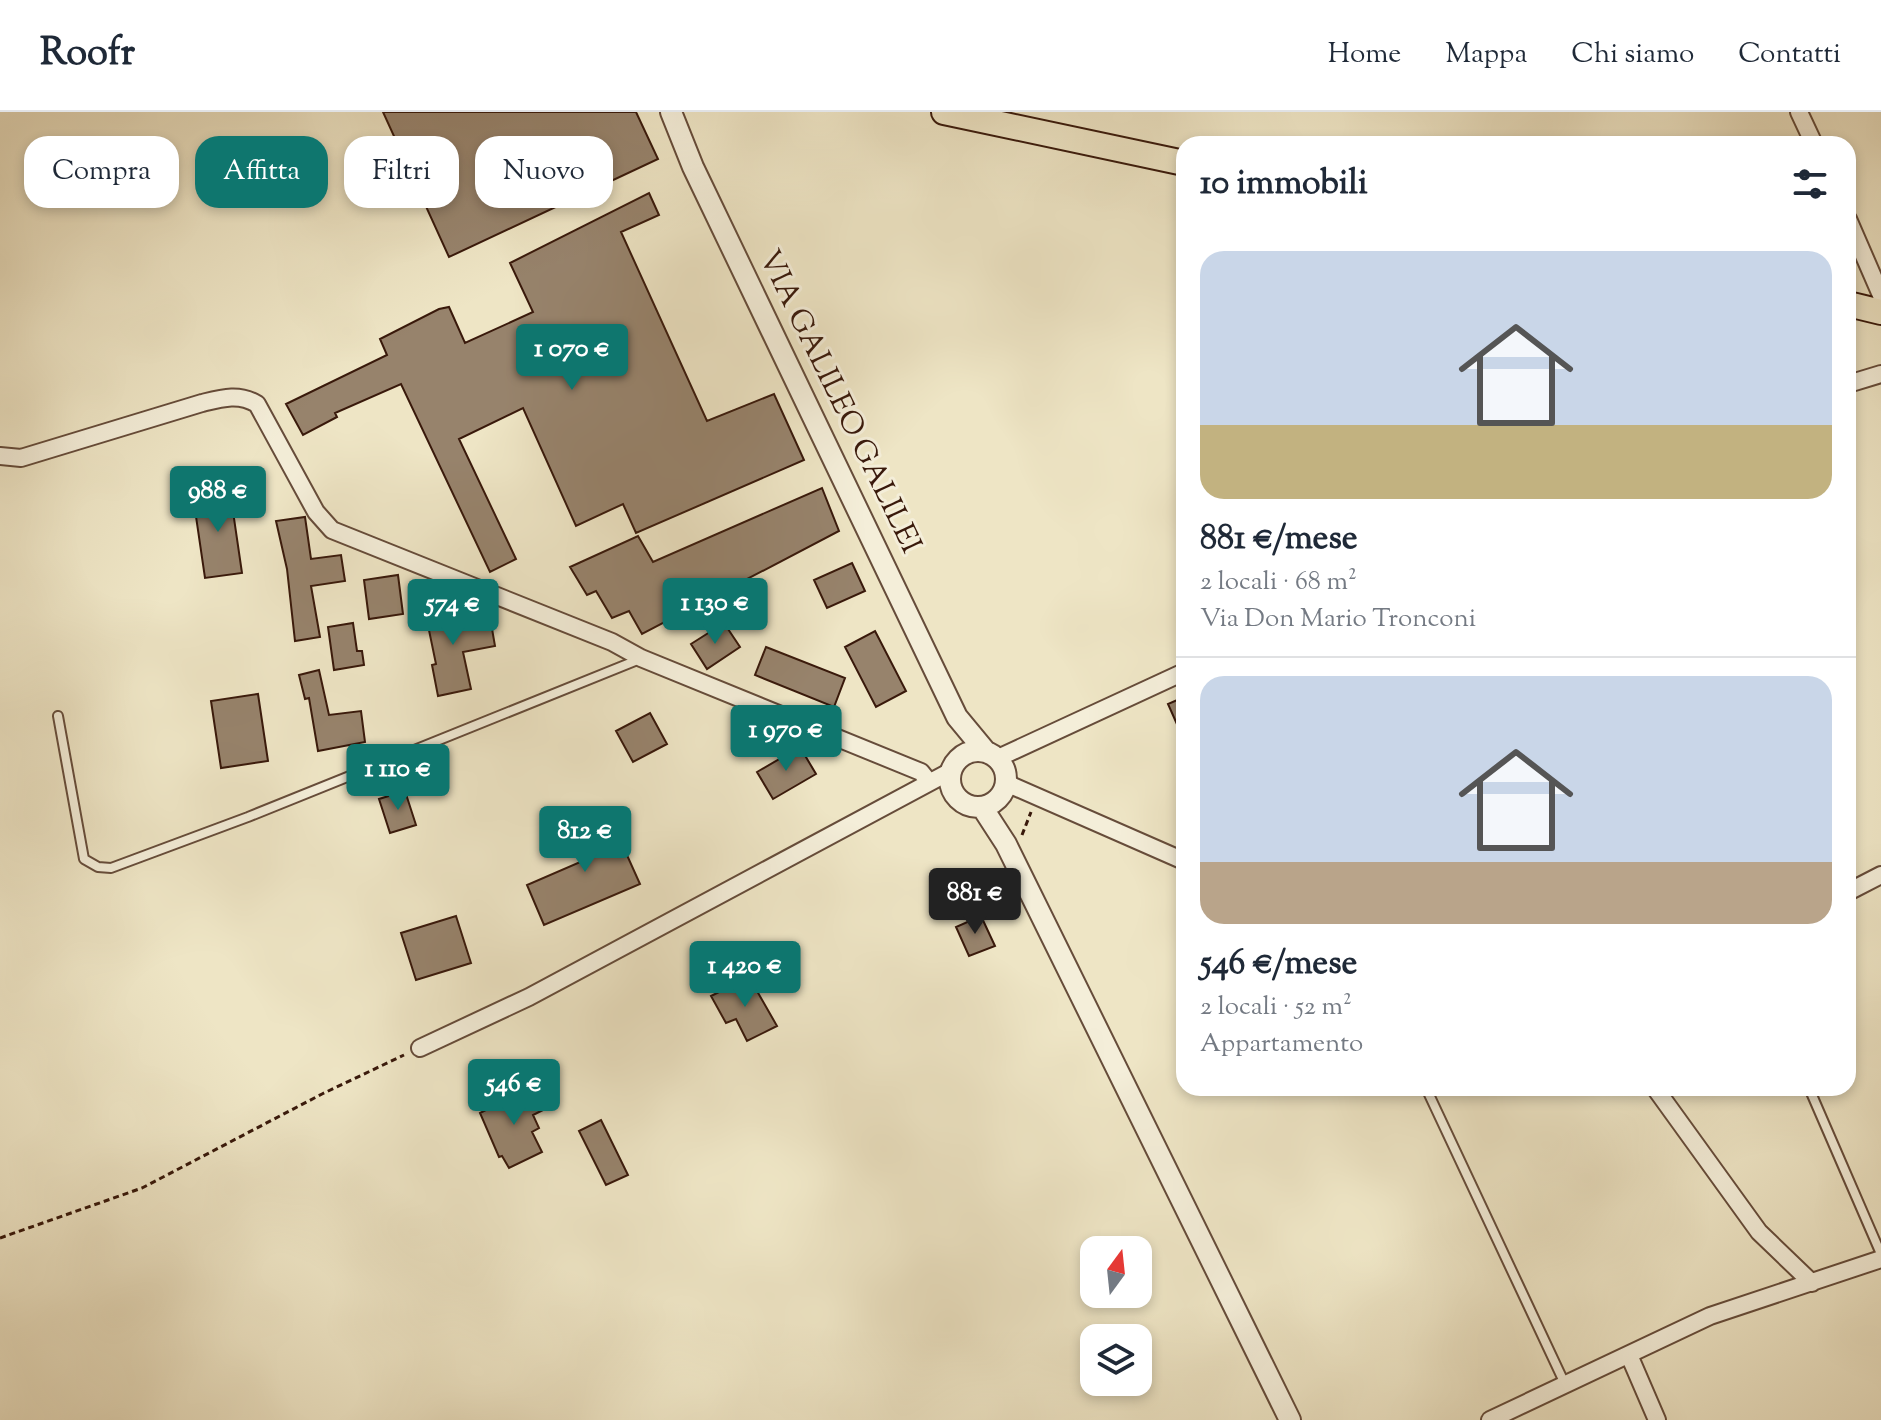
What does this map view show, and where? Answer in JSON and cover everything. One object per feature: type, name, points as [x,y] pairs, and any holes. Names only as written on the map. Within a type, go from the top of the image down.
[{"type":"main road","points":[[944,112],[1176,161]]},
{"type":"main road","points":[[1856,306],[1881,312]]},
{"type":"street","name":"VIA GALILEO GALILEI","points":[[671,112],[699,181],[957,717],[992,755]]},
{"type":"street","points":[[1799,112],[1810,136]]},
{"type":"street","points":[[1856,230],[1873,254],[1881,295]]},
{"type":"street","points":[[1856,382],[1881,374]]},
{"type":"street","points":[[2,459],[21,458],[202,403],[246,397],[257,404],[316,512],[332,530],[612,642],[641,658],[921,772],[929,782]]},
{"type":"street","points":[[420,1048],[529,997],[929,782],[967,753],[992,755],[1176,675]]},
{"type":"street","name":"VIA GALILEO GALILEI","points":[[955,764],[957,717]]},
{"type":"street","points":[[992,755],[1005,770],[1006,844]]},
{"type":"street","points":[[955,764],[950,780],[956,797],[972,807],[982,807],[1004,790]]},
{"type":"street","points":[[1004,790],[1176,858]]},
{"type":"street","points":[[982,807],[1006,844],[1290,1420]]},
{"type":"street","points":[[1856,888],[1881,875]]},
{"type":"street","points":[[1661,1096],[1759,1232],[1812,1283]]},
{"type":"street","points":[[1490,1420],[1710,1316],[1812,1283],[1881,1256]]},
{"type":"street","points":[[1629,1355],[1657,1420]]},
{"type":"lane","points":[[58,716],[84,859],[98,867],[111,868],[234,823],[641,658]]},
{"type":"lane","points":[[1430,1096],[1566,1385]]},
{"type":"lane","points":[[1812,1096],[1881,1256]]},
{"type":"path","points":[[0,1238],[142,1188],[322,1094],[420,1048]]},
{"type":"building","points":[[383,112],[636,112],[658,159],[613,180],[613,136],[475,136],[475,208],[554,208],[449,257],[427,208],[459,208],[459,136],[394,136]]},
{"type":"building","points":[[649,193],[659,215],[621,232],[707,421],[774,394],[804,460],[636,533],[623,504],[576,526],[523,408],[459,439],[516,559],[490,572],[401,384],[335,413],[337,417],[303,435],[286,404],[387,355],[380,339],[439,309],[449,307],[465,343],[533,312],[510,263]]},
{"type":"building","points":[[822,488],[839,531],[642,634],[629,611],[612,618],[596,591],[587,595],[570,567],[638,536],[653,562]]},
{"type":"building","points":[[230,491],[242,573],[205,578],[193,496]]},
{"type":"building","points":[[305,517],[311,559],[341,555],[345,581],[311,586],[320,637],[295,641],[287,569],[276,521]]},
{"type":"building","points":[[852,563],[865,591],[827,608],[814,580]]},
{"type":"building","points":[[398,575],[403,614],[369,619],[364,580]]},
{"type":"building","points":[[452,600],[458,629],[491,623],[495,646],[463,652],[471,689],[438,696],[432,665],[436,664],[424,606]]},
{"type":"building","points":[[353,623],[357,651],[362,651],[364,665],[334,670],[328,627]]},
{"type":"building","points":[[724,623],[740,647],[707,669],[691,644]]},
{"type":"building","points":[[875,631],[906,691],[876,707],[845,647]]},
{"type":"building","points":[[766,647],[845,678],[834,707],[755,675]]},
{"type":"building","points":[[319,670],[329,715],[361,711],[365,742],[318,751],[309,698],[305,699],[299,675]]},
{"type":"building","points":[[258,694],[268,761],[221,768],[211,701]]},
{"type":"building","points":[[1176,700],[1176,722],[1168,704]]},
{"type":"building","points":[[650,713],[667,744],[633,762],[616,731]]},
{"type":"building","points":[[800,747],[816,774],[773,799],[757,772]]},
{"type":"building","points":[[405,791],[416,825],[390,833],[379,799]]},
{"type":"building","points":[[595,809],[612,848],[622,844],[640,884],[544,925],[527,885],[585,860],[568,821]]},
{"type":"building","points":[[456,916],[471,963],[416,980],[401,933]]},
{"type":"building","points":[[981,916],[995,946],[969,956],[956,927]]},
{"type":"building","points":[[749,977],[777,1026],[747,1041],[736,1019],[726,1023],[711,996]]},
{"type":"building","points":[[531,1087],[543,1110],[533,1115],[539,1128],[532,1132],[542,1152],[509,1168],[502,1156],[499,1157],[480,1113]]},
{"type":"building","points":[[601,1120],[628,1175],[606,1185],[579,1131]]}]
